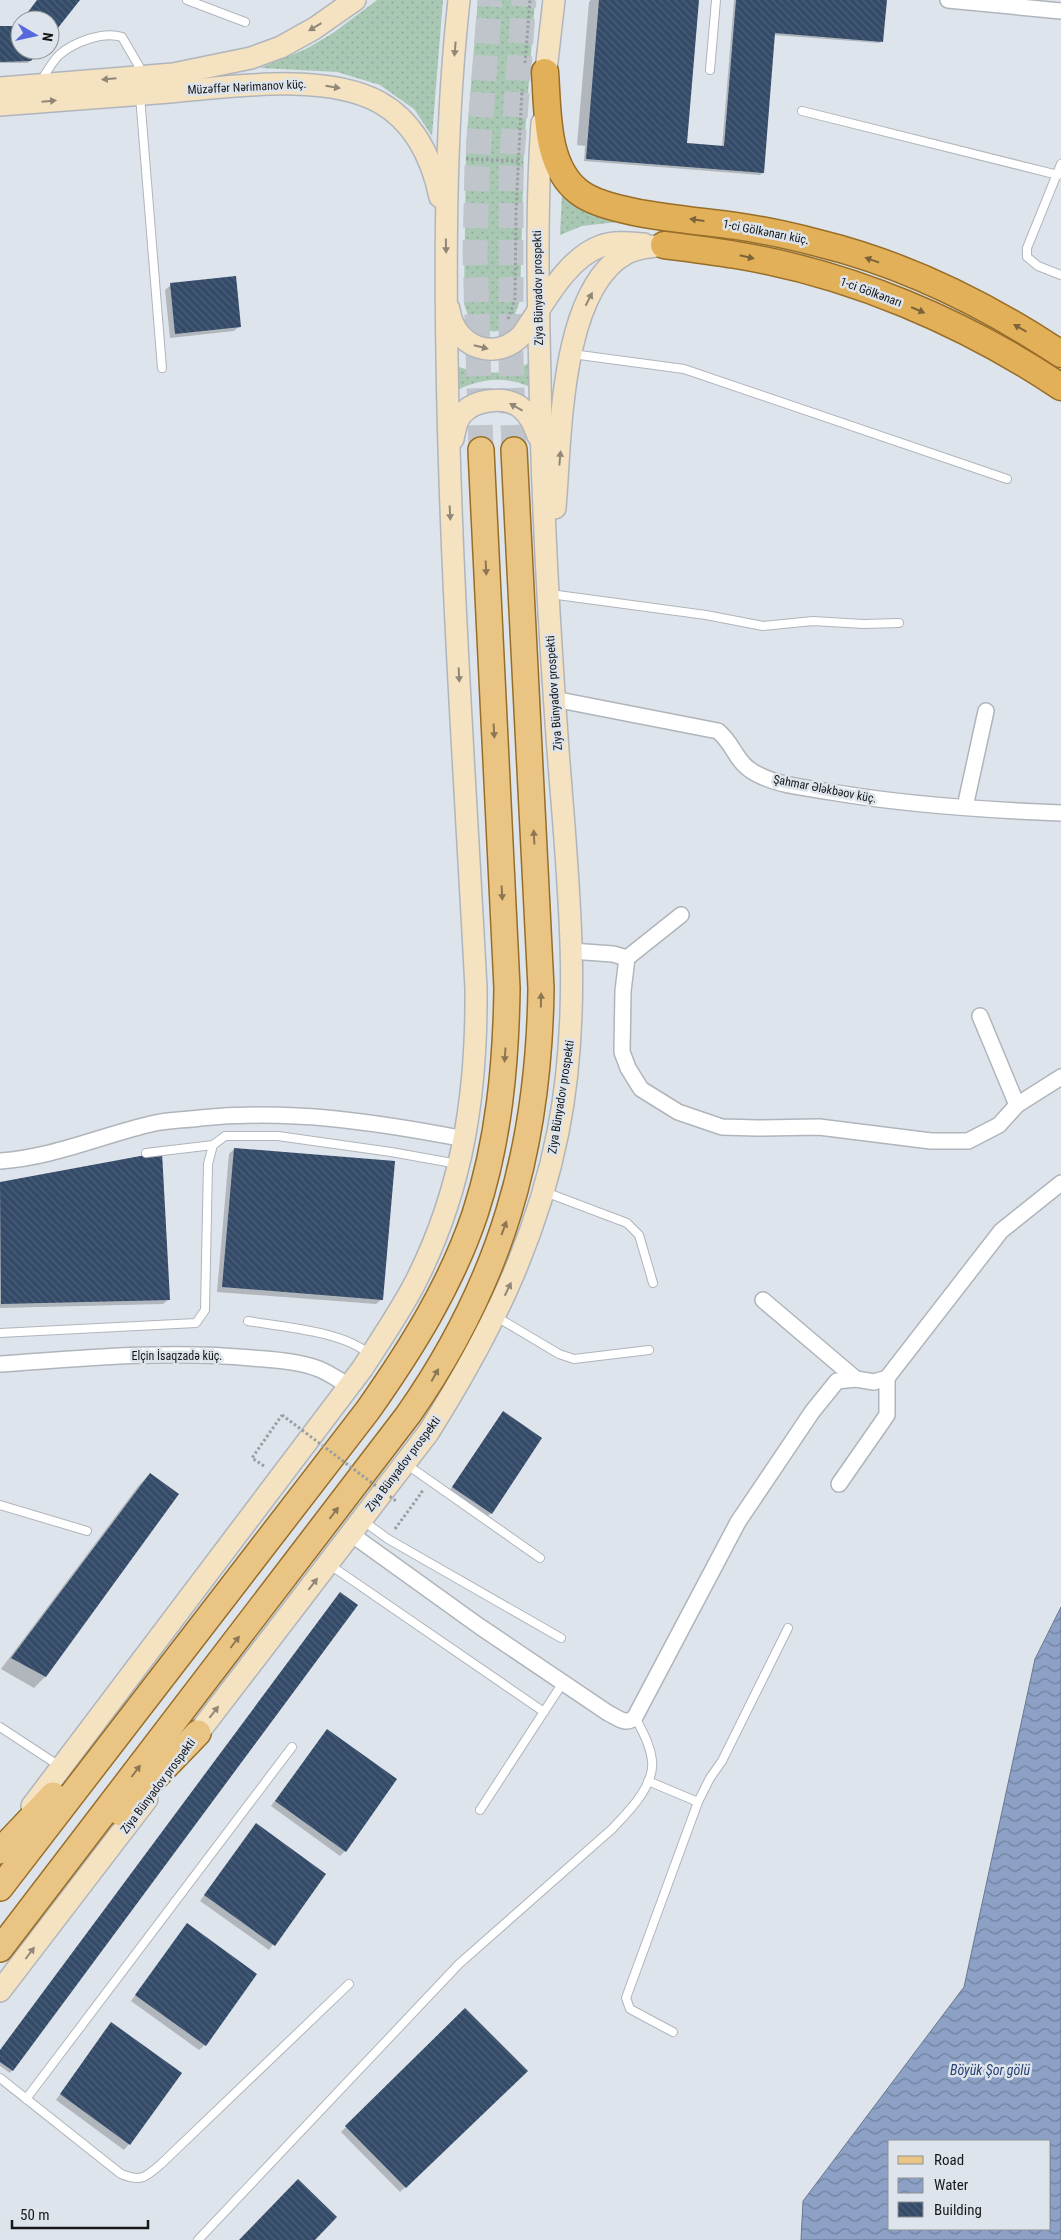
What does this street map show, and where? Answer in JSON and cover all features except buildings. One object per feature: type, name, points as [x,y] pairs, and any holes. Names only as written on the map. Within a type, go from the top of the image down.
[{"type":"highway","name":"1-ci Gölkənarı küç.","points":[[535,69],[556,159],[564,178],[577,191],[590,200],[638,212],[782,234],[820,243],[877,261],[987,309],[1061,354]]},
{"type":"highway","name":"1-ci Gölkənarı","points":[[664,245],[737,255],[812,272],[867,290],[977,337],[1026,363],[1061,387]]},
{"type":"main road","points":[[0,88],[38,85],[143,85],[173,74],[251,58],[281,47],[315,28],[356,0]]},
{"type":"main road","points":[[368,1410],[404,1339],[436,1260],[449,1216],[460,1164],[474,1075],[476,988],[448,483],[445,222],[450,116],[460,0]]},
{"type":"main road","name":"Ziya Bünyadov prospekti","points":[[0,1991],[428,1433],[473,1360],[495,1316],[515,1274],[545,1192],[567,1077],[571,1028],[571,951],[548,594],[541,446],[538,310],[539,162],[535,69],[554,0]]},
{"type":"main road","name":"Müzəffər Nərimanov küç.","points":[[0,105],[143,85],[230,87],[313,84],[350,90],[371,99],[398,115],[415,134],[436,177],[445,222]]},
{"type":"main road","points":[[446,279],[450,313],[454,324],[466,341],[474,346],[497,350],[514,344],[522,336],[562,276],[586,254],[601,246],[612,243],[664,245]]},
{"type":"main road","points":[[548,594],[570,354],[576,328],[587,301],[612,264],[627,253],[638,248],[664,245]]},
{"type":"main road","points":[[448,483],[456,425],[462,414],[482,402],[505,401],[519,406],[534,424],[541,446]]},
{"type":"main road","points":[[0,1888],[368,1410],[420,1332],[441,1293],[475,1213],[493,1141],[504,1068],[507,988],[481,450]]},
{"type":"main road","name":"Ziya Bünyadov prospekti","points":[[0,1949],[408,1415],[430,1384],[471,1310],[494,1259],[515,1193],[526,1146],[538,1073],[541,1037],[541,979],[514,450]]},
{"type":"main road","points":[[0,1847],[349,1386],[397,1316],[414,1284],[442,1220],[460,1164]]},
{"type":"main road","points":[[428,1433],[472,1333],[494,1259]]},
{"type":"main road","points":[[0,1851],[146,1698]]},
{"type":"main road","points":[[36,1901],[198,1733]]},
{"type":"street","points":[[948,0],[1061,11]]},
{"type":"street","name":"Şahmar Ələkbəov küç.","points":[[554,699],[718,731],[728,739],[733,753],[746,768],[761,777],[789,784],[894,802],[1061,813]]},
{"type":"street","points":[[965,808],[986,711]]},
{"type":"street","points":[[681,916],[627,958],[623,991],[622,1052],[628,1068],[641,1089],[678,1112],[722,1127],[819,1126],[931,1141],[968,1141],[999,1125],[1017,1105],[1061,1077]]},
{"type":"street","points":[[571,951],[613,954],[627,958]]},
{"type":"street","points":[[980,1016],[1017,1105]]},
{"type":"street","points":[[0,1161],[35,1158],[156,1123],[243,1114],[300,1115],[382,1123],[465,1139]]},
{"type":"street","points":[[356,1527],[479,1626],[564,1681],[608,1713],[625,1722],[631,1721],[635,1717],[738,1522],[812,1412],[837,1381],[856,1379],[874,1382],[887,1378],[1000,1231],[1061,1184]]},
{"type":"street","points":[[763,1300],[856,1379]]},
{"type":"street","name":"Elçin İsaqzadə küç.","points":[[0,1364],[160,1353],[229,1356],[307,1365],[321,1370],[349,1386]]},
{"type":"street","points":[[839,1484],[887,1415],[887,1378]]},
{"type":"lane","points":[[188,0],[245,22]]},
{"type":"lane","points":[[710,70],[716,0]]},
{"type":"lane","points":[[38,85],[59,56],[90,39],[112,34],[122,37],[143,85],[162,368]]},
{"type":"lane","points":[[802,112],[1058,175]]},
{"type":"lane","points":[[1061,164],[1026,248],[1027,257],[1038,266],[1061,275]]},
{"type":"lane","points":[[570,354],[684,369],[1007,478]]},
{"type":"lane","points":[[548,594],[706,616],[762,626],[802,621],[863,624],[899,623]]},
{"type":"lane","points":[[146,1152],[213,1145],[226,1136],[278,1136],[460,1164]]},
{"type":"lane","points":[[0,1332],[196,1323],[205,1310],[208,1164],[213,1145]]},
{"type":"lane","points":[[545,1192],[627,1224],[639,1235],[653,1282]]},
{"type":"lane","points":[[495,1316],[559,1354],[574,1359],[649,1350]]},
{"type":"lane","points":[[248,1321],[335,1337],[362,1348],[370,1356]]},
{"type":"lane","points":[[404,1463],[540,1558]]},
{"type":"lane","points":[[0,1505],[87,1530]]},
{"type":"lane","points":[[356,1527],[388,1538],[560,1638]]},
{"type":"lane","points":[[328,1564],[544,1712]]},
{"type":"lane","points":[[673,2032],[630,2009],[626,1998],[698,1802],[710,1778],[722,1761],[788,1628]]},
{"type":"lane","points":[[480,1810],[564,1681]]},
{"type":"lane","points":[[198,2240],[458,1964],[612,1829],[632,1808],[648,1781],[653,1762],[647,1740],[635,1717]]},
{"type":"lane","points":[[0,1727],[61,1767]]},
{"type":"lane","points":[[26,2099],[292,1747]]},
{"type":"lane","points":[[648,1781],[698,1802]]},
{"type":"lane","points":[[0,2078],[121,2174],[132,2178],[147,2176],[348,1984]]},
{"type":"path","points":[[530,0],[535,69]]},
{"type":"path","points":[[507,322],[515,299],[518,161],[523,84]]},
{"type":"path","points":[[463,159],[518,161]]},
{"type":"path","points":[[252,1458],[282,1415],[396,1501],[400,1495]]},
{"type":"path","points":[[388,1538],[422,1492],[416,1487]]},
{"type":"green space","points":[[377,0],[443,0],[432,136],[414,109],[380,85],[337,72],[260,68],[306,49],[333,33]]},
{"type":"green space","points":[[478,0],[535,0],[524,147],[520,300],[511,321],[501,330],[494,331],[487,330],[472,321],[464,304],[466,146]]},
{"type":"green space","points":[[562,194],[587,212],[600,218],[617,222],[582,226],[560,235]]},
{"type":"green space","points":[[529,363],[530,387],[511,381],[492,380],[483,381],[455,391],[454,365],[473,371],[492,373],[511,370]]},
{"type":"water","name":"Böyük Şor gölü","points":[[1061,1607],[1061,2240],[801,2240],[803,2201],[964,1987],[1035,1659]]},
{"type":"tunnel","points":[[481,450],[475,253],[477,168],[490,0]]},
{"type":"tunnel","points":[[514,450],[511,360],[511,170],[524,0]]}]
